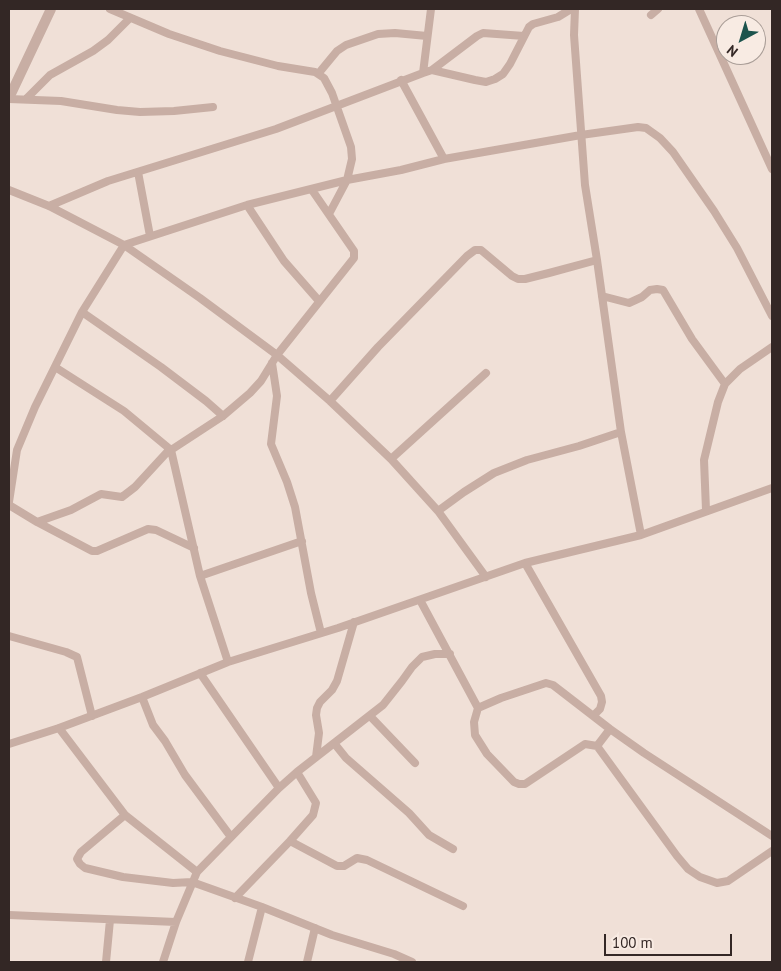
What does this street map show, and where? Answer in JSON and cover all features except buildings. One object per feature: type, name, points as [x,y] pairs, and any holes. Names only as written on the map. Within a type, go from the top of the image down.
[{"type":"street","points":[[51,9],[9,98],[27,98],[140,112],[213,107]]},
{"type":"street","points":[[110,9],[169,34],[220,51],[278,66],[315,72],[324,78],[351,147],[351,167],[329,214]]},
{"type":"street","points":[[423,72],[431,9]]},
{"type":"street","points":[[432,70],[486,82],[495,80],[503,74],[510,64],[529,27],[533,24],[558,17],[571,9]]},
{"type":"street","points":[[575,9],[574,35],[585,185],[621,432],[641,535]]},
{"type":"street","points":[[651,15],[658,9]]},
{"type":"street","points":[[699,9],[772,169]]},
{"type":"street","points":[[27,98],[50,74],[108,40],[130,18]]},
{"type":"street","points":[[318,74],[337,51],[354,42],[378,34],[396,33],[427,36]]},
{"type":"street","points":[[49,206],[108,181],[276,129],[432,70],[477,36],[484,33],[524,36]]},
{"type":"street","points":[[402,80],[444,159]]},
{"type":"street","points":[[194,548],[156,530],[148,529],[97,551],[92,551],[37,522],[9,503],[17,450],[35,407],[82,312],[124,245],[298,191],[312,190],[346,180],[401,170],[444,159],[581,134],[638,127],[646,128],[660,138],[678,159],[737,248],[772,316]]},
{"type":"street","points":[[138,172],[150,236]]},
{"type":"street","points":[[9,190],[49,206],[124,245],[200,298],[274,359],[330,401],[391,459],[438,511],[486,577]]},
{"type":"street","points":[[37,522],[71,510],[102,494],[122,497],[135,487],[170,449],[223,416],[261,381],[274,359],[348,267],[355,254],[312,190]]},
{"type":"street","points":[[247,206],[284,261],[319,301]]},
{"type":"street","points":[[330,401],[378,347],[475,250],[481,250],[518,279],[548,274],[597,260]]},
{"type":"street","points":[[602,296],[629,303],[642,297],[650,290],[657,288],[663,290],[692,339],[725,384]]},
{"type":"street","points":[[82,312],[161,367],[223,416]]},
{"type":"street","points":[[706,510],[704,460],[718,402],[725,384],[740,369],[772,347]]},
{"type":"street","points":[[274,359],[276,396],[271,444],[295,507],[311,593],[321,633]]},
{"type":"street","points":[[55,367],[124,411],[170,449],[200,576],[228,662]]},
{"type":"street","points":[[391,459],[486,373]]},
{"type":"street","points":[[438,511],[494,473],[528,460],[621,432]]},
{"type":"street","points":[[9,744],[92,716],[228,662],[420,600],[525,563],[641,535],[706,510],[772,488]]},
{"type":"street","points":[[200,576],[302,541]]},
{"type":"street","points":[[525,563],[601,696],[600,709],[593,716]]},
{"type":"street","points":[[420,600],[478,708],[474,722],[475,735],[487,754],[514,782],[525,784],[585,744],[597,746],[677,856],[700,877],[717,883],[728,881],[772,850]]},
{"type":"street","points":[[316,757],[319,733],[316,708],[337,681],[354,622]]},
{"type":"street","points":[[9,636],[66,652],[77,657],[92,716]]},
{"type":"street","points":[[163,962],[176,922],[197,872],[278,788],[383,705],[422,657],[435,654],[450,654]]},
{"type":"street","points":[[200,673],[278,788]]},
{"type":"street","points":[[478,708],[546,683],[560,688],[610,729],[772,836]]},
{"type":"street","points":[[142,697],[153,725],[185,775],[231,837]]},
{"type":"street","points":[[370,716],[415,763]]},
{"type":"street","points":[[59,728],[125,815],[197,872]]},
{"type":"street","points":[[597,746],[610,729]]},
{"type":"street","points":[[334,743],[346,758],[409,813],[429,835],[453,849]]},
{"type":"street","points":[[235,898],[313,815],[316,803],[296,772]]},
{"type":"street","points":[[125,815],[81,852],[77,859],[80,864],[85,868],[123,877],[173,883],[192,882],[412,962]]},
{"type":"street","points":[[290,841],[337,866],[344,866],[357,858],[367,860],[463,906]]},
{"type":"street","points":[[248,962],[262,907]]},
{"type":"street","points":[[9,915],[176,922]]},
{"type":"street","points":[[106,962],[110,920]]},
{"type":"street","points":[[307,962],[315,928]]}]
